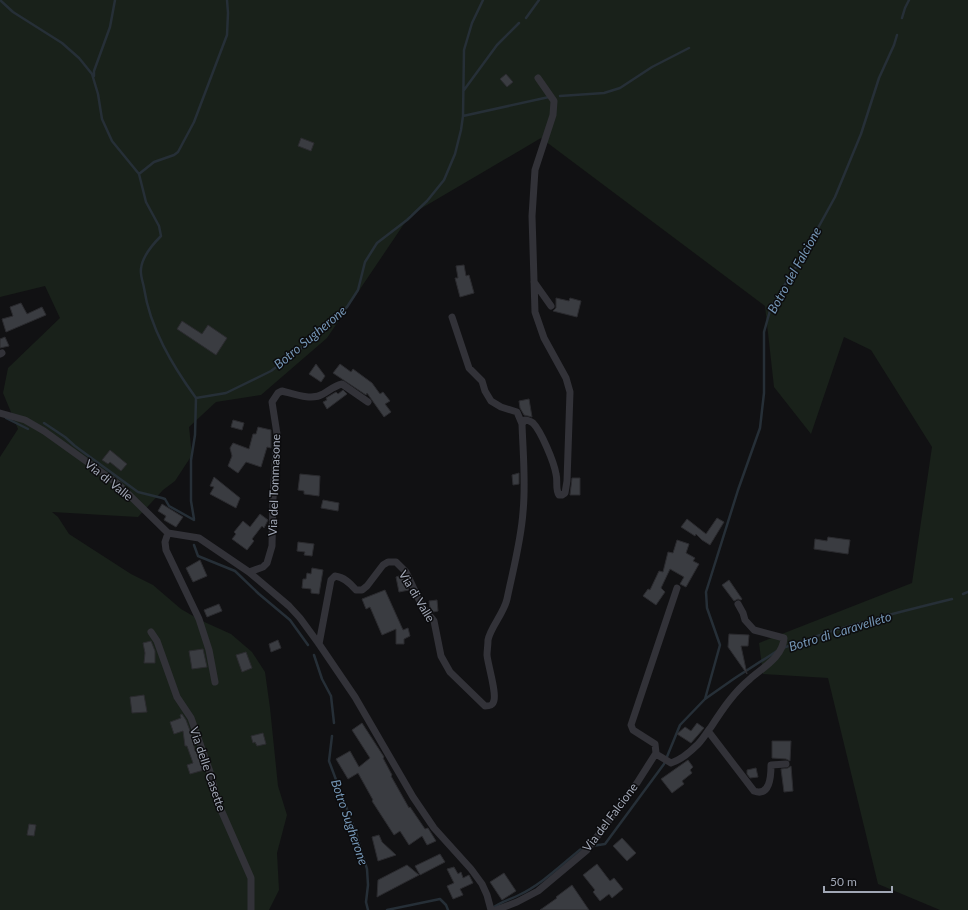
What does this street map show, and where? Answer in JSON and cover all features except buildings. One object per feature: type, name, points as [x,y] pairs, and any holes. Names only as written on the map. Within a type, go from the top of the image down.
[{"type":"street","points":[[452,316],[469,368],[482,381],[485,391],[491,401],[501,407],[516,412],[522,424],[525,420],[529,420],[538,430],[555,469],[558,494],[562,495],[565,493],[567,481],[570,392],[566,378],[544,338],[535,312],[532,216],[535,170],[553,115],[554,101],[538,78]]},
{"type":"street","points":[[534,282],[551,306]]},
{"type":"street","name":"Via del Tommasone","points":[[250,572],[263,567],[267,563],[272,546],[277,434],[272,402],[278,393],[282,391],[313,397],[322,396],[335,386],[342,384],[368,402]]},
{"type":"street","name":"Via di Valle","points":[[0,412],[25,420],[118,484],[168,534]]},
{"type":"street","name":"Via di Valle","points":[[319,644],[331,580],[335,576],[340,577],[356,590],[362,590],[367,586],[383,565],[388,562],[396,562],[406,572],[422,606],[434,621],[441,656],[450,672],[485,706],[490,706],[493,704],[494,694],[487,656],[488,639],[502,614],[520,539],[524,510],[522,424]]},
{"type":"street","points":[[216,682],[209,650],[199,619],[166,550],[165,542],[168,534],[199,538],[250,572],[289,606],[300,618],[355,697],[413,797],[434,828],[477,877],[485,890],[490,907]]},
{"type":"street","points":[[677,588],[631,725],[633,730],[655,744],[658,755],[671,763],[677,761],[697,745],[744,684],[768,666],[776,657],[784,642],[784,638],[754,630],[750,627],[744,620],[743,613],[738,604]]},
{"type":"street","name":"Via delle Casette","points":[[151,632],[157,641],[177,697],[191,718],[210,772],[218,803],[251,878],[251,910]]},
{"type":"street","points":[[708,731],[754,791],[759,793],[768,787],[771,766],[786,764]]},
{"type":"street","name":"Via del Falcione","points":[[496,910],[517,902],[538,891],[587,850],[658,755]]},
{"type":"shaded area","points":[[0,0],[968,0],[968,910],[940,910],[878,884],[828,678],[763,674],[759,643],[912,583],[932,447],[871,350],[844,337],[811,434],[774,387],[765,306],[541,138],[410,215],[327,338],[261,395],[216,402],[189,427],[192,455],[175,481],[163,490],[138,517],[52,512],[58,517],[69,534],[131,574],[153,585],[181,609],[200,620],[231,634],[252,652],[265,672],[278,786],[287,815],[277,853],[279,890],[269,910],[0,910],[0,457],[18,429],[3,393],[8,368],[60,318],[45,286],[0,297]]},
{"type":"waterway","points":[[0,0],[13,12],[62,43],[79,58],[92,74],[98,94],[102,119],[112,141],[139,174],[146,202],[159,226],[161,236],[151,247],[143,260],[141,271],[151,317],[163,346],[196,398]]},
{"type":"waterway","points":[[94,76],[94,71],[110,27],[115,0]]},
{"type":"waterway","points":[[139,174],[154,162],[174,155],[178,152],[194,122],[227,35],[227,0]]},
{"type":"waterway","name":"Botro Sugherone","points":[[196,398],[226,393],[271,371],[309,342],[347,307],[358,290],[365,262],[377,243],[407,220],[427,201],[444,180],[455,154],[461,130],[463,116],[464,50],[472,23],[483,0]]},
{"type":"waterway","points":[[526,18],[539,0]]},
{"type":"waterway","name":"Botro del Falcione","points":[[902,18],[909,0]]},
{"type":"waterway","points":[[464,90],[497,45],[519,23]]},
{"type":"waterway","name":"Botro del Falcione","points":[[705,699],[720,645],[707,608],[706,592],[738,490],[760,428],[764,393],[764,332],[771,307],[801,259],[835,197],[861,134],[879,78],[897,35]]},
{"type":"waterway","points":[[560,96],[604,93],[620,88],[652,67],[689,48]]},
{"type":"waterway","points":[[463,116],[549,97]]},
{"type":"waterway","name":"Botro Sugherone","points":[[194,519],[191,501],[191,460],[195,435],[196,398]]},
{"type":"waterway","points":[[6,418],[28,429]]},
{"type":"waterway","points":[[44,423],[138,492],[165,499],[169,506],[194,520]]},
{"type":"waterway","name":"Botro Sugherone","points":[[194,545],[198,556],[235,571],[259,594],[290,620],[308,645]]},
{"type":"waterway","name":"Botro di Caravelleto","points":[[963,594],[968,592]]},
{"type":"waterway","name":"Botro di Caravelleto","points":[[783,648],[846,627],[952,599]]},
{"type":"waterway","points":[[592,846],[605,844],[664,764],[680,725],[705,699],[777,651]]},
{"type":"waterway","name":"Botro Sugherone","points":[[314,655],[322,679],[331,696],[334,723]]},
{"type":"waterway","name":"Botro Sugherone","points":[[332,736],[329,761],[357,836],[367,869],[368,885],[366,902],[368,910]]},
{"type":"waterway","points":[[491,909],[527,891],[551,874],[581,849],[587,847]]},
{"type":"waterway","points":[[387,910],[440,899],[446,905],[448,910]]}]
